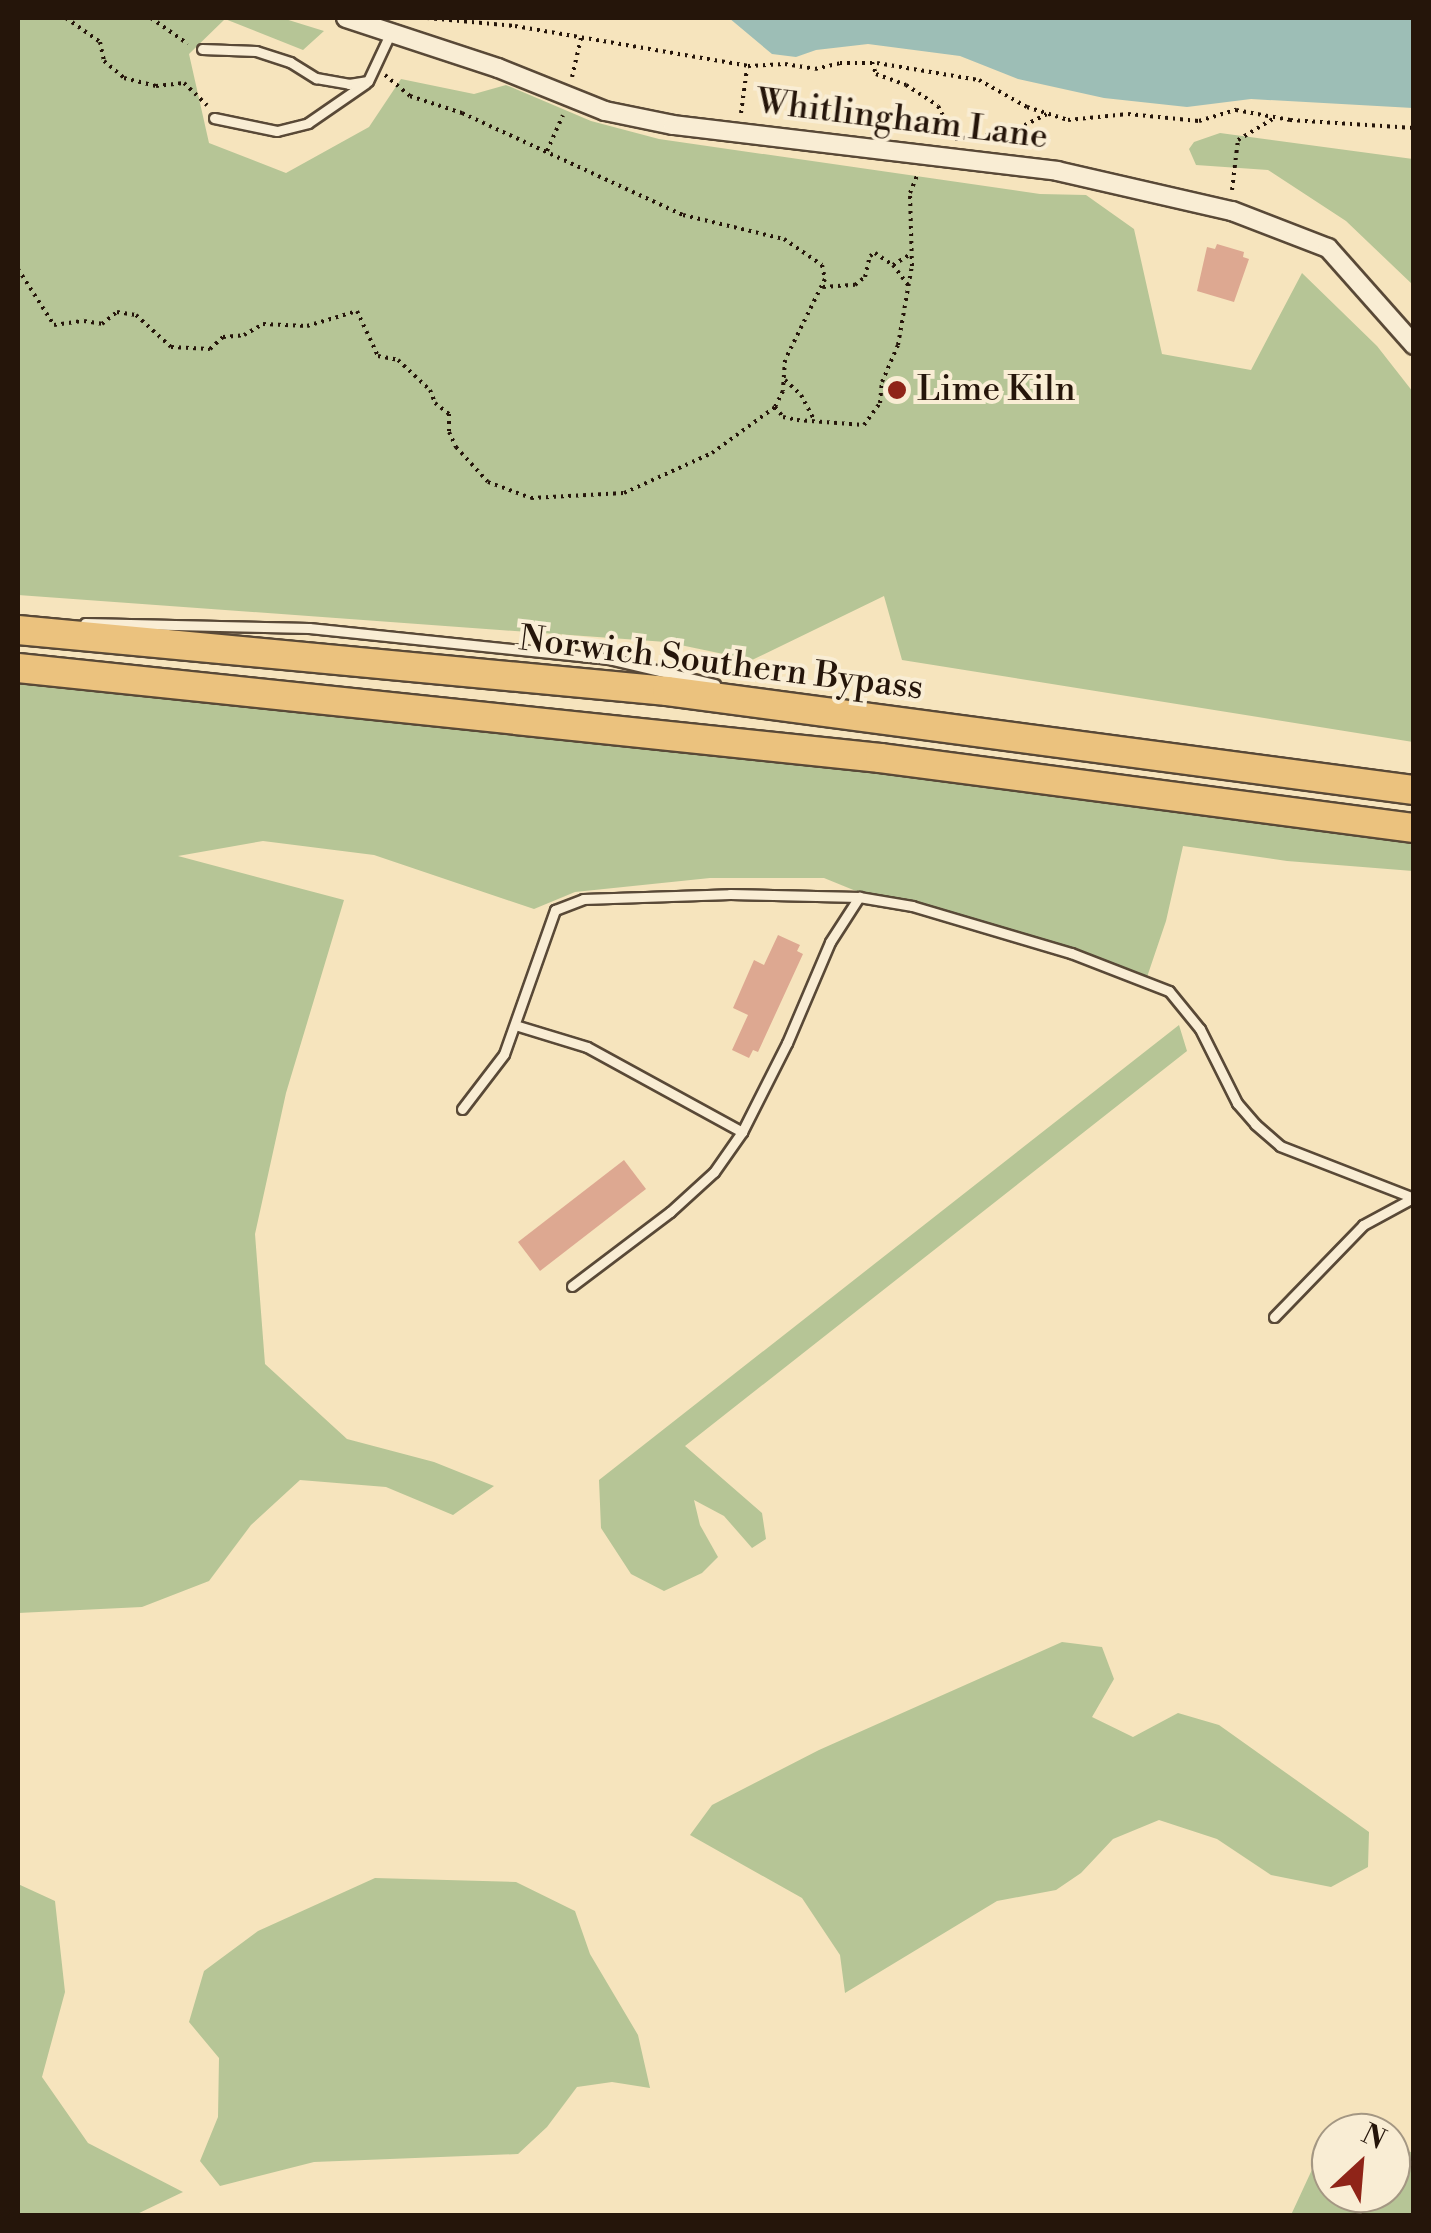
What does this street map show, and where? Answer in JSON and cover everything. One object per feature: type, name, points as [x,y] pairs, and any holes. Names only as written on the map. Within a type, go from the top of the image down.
[{"type":"highway","name":"Norwich Southern Bypass","points":[[18,630],[648,690],[1414,790]]},
{"type":"highway","name":"Norwich Southern Bypass","points":[[18,668],[880,758],[1414,828]]},
{"type":"street","name":"Whitlingham Lane","points":[[346,18],[605,111],[921,158],[1056,172],[1232,210],[1328,248],[1414,344]]},
{"type":"lane","points":[[214,118],[277,131],[308,123],[341,105],[368,81],[390,32]]},
{"type":"lane","points":[[202,49],[256,51],[290,62],[316,78],[349,84],[368,81]]},
{"type":"lane","points":[[18,622],[308,628],[518,649],[609,660],[813,710]]},
{"type":"lane","points":[[462,1109],[504,1054],[555,910],[583,899],[730,894],[859,898],[912,906],[1071,954],[1169,991],[1200,1029],[1236,1104],[1280,1146],[1413,1198]]},
{"type":"lane","points":[[572,1286],[714,1172],[742,1132],[787,1043],[830,942],[859,898]]},
{"type":"lane","points":[[516,1024],[586,1047],[742,1132]]},
{"type":"lane","points":[[1274,1317],[1363,1226],[1413,1198]]},
{"type":"path","points":[[66,18],[100,42],[104,62],[124,78],[156,86],[184,84],[204,98],[214,118]]},
{"type":"path","points":[[151,18],[180,41],[202,49]]},
{"type":"path","points":[[427,18],[515,26],[748,66],[785,64],[815,69],[872,62],[979,80],[1047,114],[1068,120],[1128,114],[1199,121],[1236,110],[1276,118],[1414,128]]},
{"type":"path","points":[[872,62],[876,74],[906,85],[938,106],[954,139],[1011,132],[1047,114]]},
{"type":"path","points":[[740,132],[748,66]]},
{"type":"path","points":[[18,269],[54,325],[84,321],[102,324],[117,312],[136,314],[171,346],[210,349],[223,337],[244,335],[263,324],[307,326],[357,311],[378,356],[398,360],[449,414],[449,432],[469,464],[488,482],[532,498],[624,492],[712,453],[775,407],[783,392],[782,378],[792,344],[822,287],[822,265],[784,238],[683,215],[462,113],[410,96],[375,70]]},
{"type":"path","points":[[1232,210],[1238,140],[1276,118]]},
{"type":"path","points":[[775,407],[783,416],[864,425],[875,413],[882,382],[894,359],[908,285],[910,193],[921,158]]},
{"type":"path","points":[[893,265],[906,260],[911,248]]},
{"type":"path","points":[[822,287],[855,285],[865,278],[870,256],[875,253],[893,265],[908,285]]},
{"type":"path","points":[[782,378],[801,395],[814,419]]},
{"type":"green space","points":[[18,18],[282,18],[324,31],[303,50],[225,19],[189,54],[209,143],[286,173],[369,127],[401,79],[474,94],[506,85],[591,121],[659,139],[1040,194],[1086,195],[1134,229],[1162,354],[1251,370],[1302,273],[1377,346],[1413,392],[1413,742],[902,660],[884,596],[752,660],[666,642],[18,595]]},
{"type":"green space","points":[[1220,133],[1413,159],[1413,285],[1346,221],[1268,170],[1196,165],[1189,149],[1194,142]]},
{"type":"green space","points":[[18,676],[879,765],[1413,839],[1413,871],[1287,861],[1183,846],[1166,921],[1146,980],[1071,953],[878,900],[824,878],[710,878],[575,892],[534,909],[374,855],[263,841],[178,856],[344,900],[286,1093],[255,1234],[265,1364],[347,1439],[434,1462],[494,1486],[453,1515],[386,1487],[300,1480],[251,1525],[209,1581],[142,1607],[18,1613]]},
{"type":"green space","points":[[1179,1025],[1187,1051],[685,1446],[762,1513],[766,1539],[752,1548],[724,1516],[694,1500],[700,1525],[718,1557],[702,1573],[664,1591],[631,1574],[601,1528],[599,1480]]},
{"type":"green space","points":[[1062,1642],[1102,1647],[1114,1679],[1092,1717],[1133,1737],[1178,1713],[1219,1725],[1369,1832],[1368,1867],[1331,1887],[1271,1875],[1217,1839],[1159,1820],[1113,1839],[1081,1873],[1056,1890],[997,1901],[845,1993],[840,1955],[802,1898],[690,1835],[712,1805],[819,1750]]},
{"type":"green space","points":[[375,1878],[516,1882],[575,1911],[590,1954],[638,2035],[650,2088],[612,2082],[577,2087],[547,2127],[518,2154],[314,2162],[220,2186],[200,2161],[218,2117],[219,2058],[189,2022],[204,1971],[258,1931]]},
{"type":"green space","points":[[18,1884],[55,1901],[65,1992],[42,2077],[88,2143],[183,2192],[135,2215],[18,2215]]},
{"type":"green space","points":[[1413,2152],[1413,2215],[1291,2215],[1311,2172],[1311,2213],[1411,2213]]},
{"type":"water","points":[[729,18],[1413,18],[1413,108],[1251,99],[1187,107],[1104,98],[1018,79],[960,56],[868,44],[816,50],[796,57],[772,54]]},
{"type":"building","points":[[1217,244],[1244,252],[1243,257],[1249,259],[1234,302],[1197,291],[1207,247],[1215,249]]},
{"type":"building","points":[[778,935],[800,945],[797,951],[803,954],[758,1052],[753,1050],[749,1058],[732,1050],[748,1015],[733,1008],[754,960],[764,965]]},
{"type":"building","points":[[624,1160],[646,1189],[540,1271],[518,1242]]},
{"type":"place","name":"Lime Kiln","points":[[897,390]]}]
